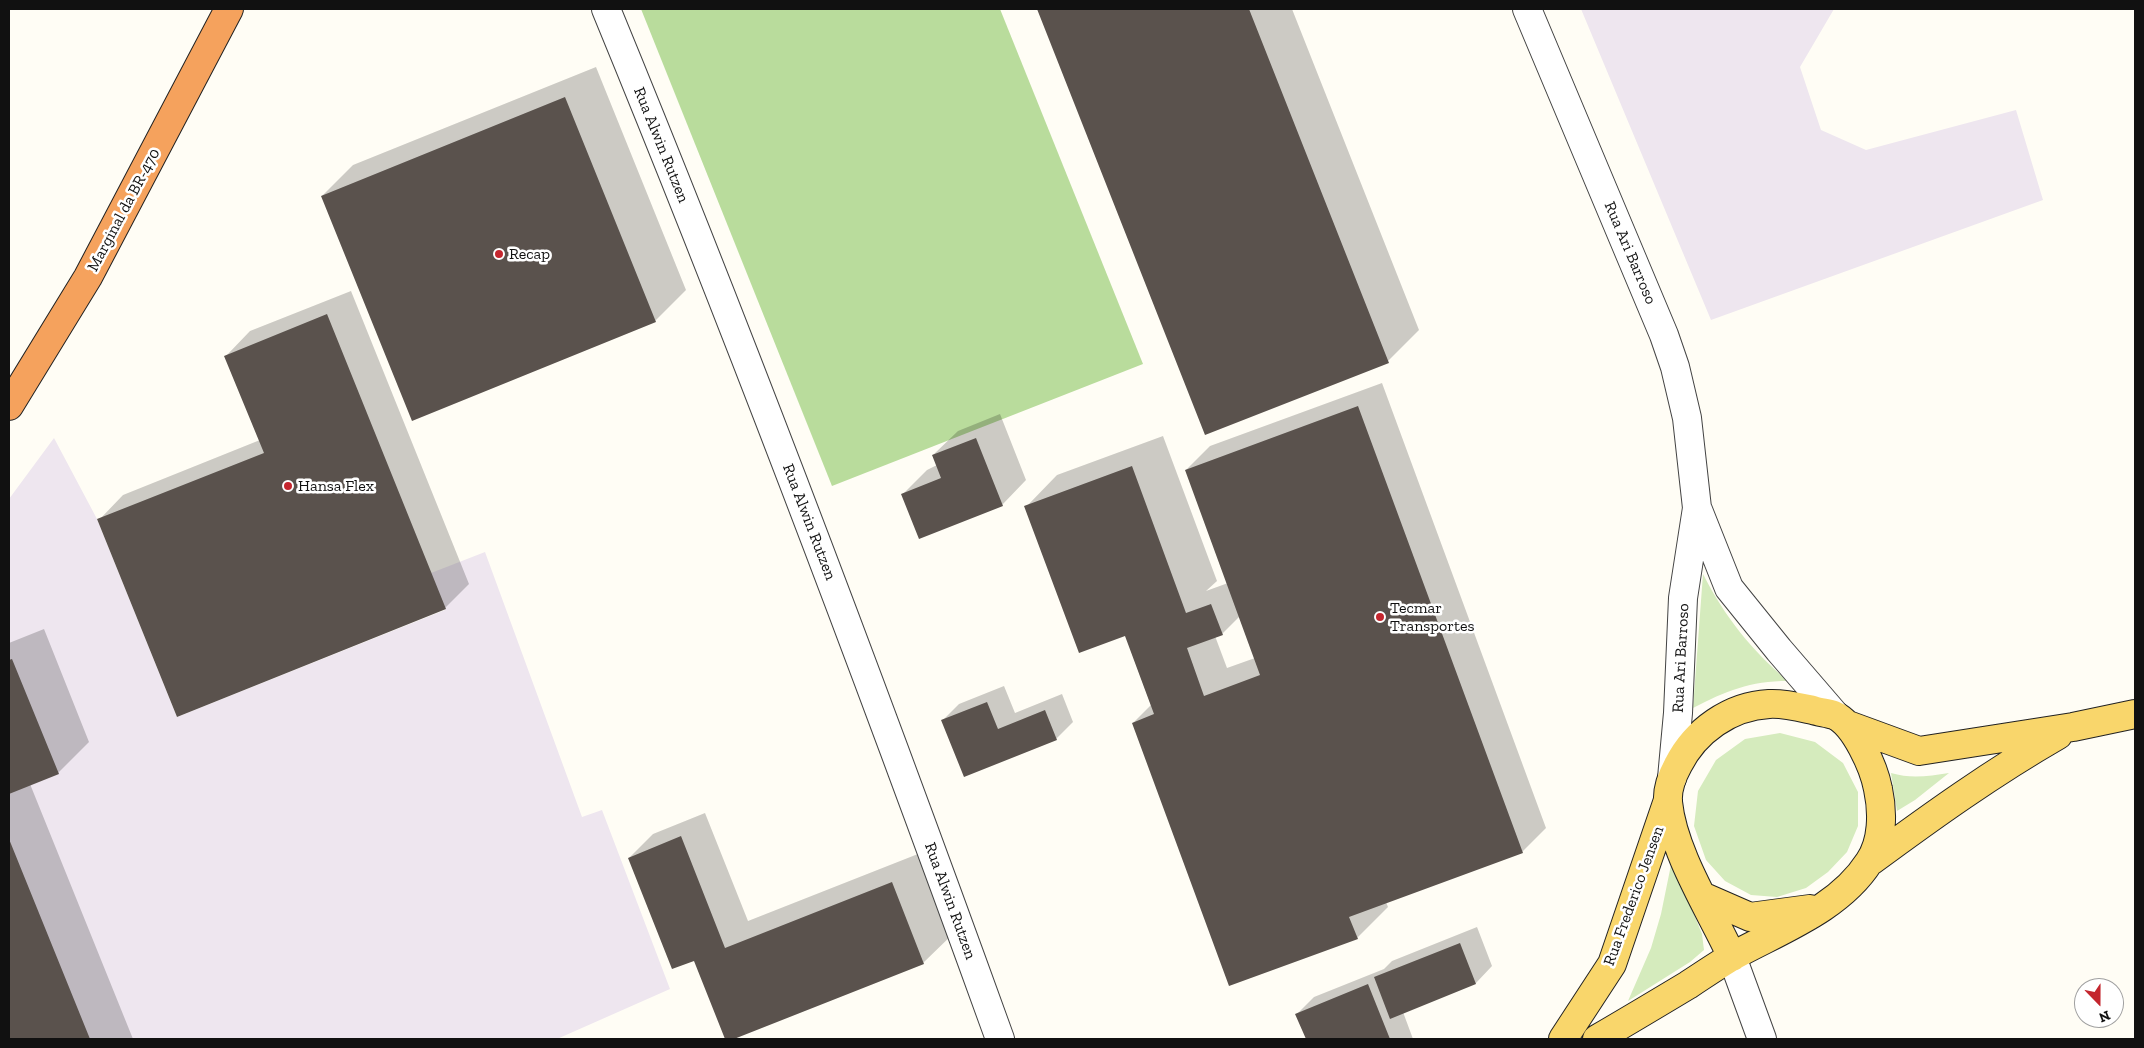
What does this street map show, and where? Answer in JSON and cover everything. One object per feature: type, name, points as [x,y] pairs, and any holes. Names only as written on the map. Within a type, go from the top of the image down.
[{"type":"highway","name":"Marginal da BR-470","points":[[9,406],[88,277],[229,9]]},
{"type":"main road","name":"Rua Frederico Jensen","points":[[1563,1039],[1612,964],[1670,789],[1686,749],[1709,726],[1737,710],[1769,704],[1801,708],[1841,720]]},
{"type":"main road","points":[[1841,720],[1919,751],[2072,727],[2135,714]]},
{"type":"main road","points":[[1841,720],[1876,778],[1881,805],[1880,834],[1871,861]]},
{"type":"main road","points":[[1597,1039],[1732,957],[1822,907],[1850,887],[1871,861],[1940,810],[2008,764],[2072,727]]},
{"type":"main road","points":[[1670,789],[1672,823],[1683,853],[1732,957]]},
{"type":"main road","points":[[1702,896],[1750,917],[1822,907]]},
{"type":"street","name":"Rua Alwin Rutzen","points":[[606,9],[771,420],[873,691],[1000,1039]]},
{"type":"street","name":"Rua Ari Barroso","points":[[1527,9],[1642,280],[1670,351],[1687,418],[1697,508],[1683,598],[1678,713],[1670,789]]},
{"type":"street","name":"Rua Ari Barroso","points":[[1697,508],[1729,588],[1779,650],[1841,720]]},
{"type":"street","points":[[1732,957],[1762,1039]]},
{"type":"shaded area","points":[[1581,9],[1834,9],[1800,67],[1821,130],[1866,150],[2016,110],[2043,200],[1711,320]]},
{"type":"shaded area","points":[[54,438],[97,519],[177,717],[445,610],[431,573],[485,552],[582,817],[602,810],[670,989],[557,1039],[9,1039],[9,499]]},
{"type":"green space","points":[[641,9],[1000,9],[1143,364],[832,486]]},
{"type":"green space","points":[[1703,574],[1711,590],[1740,632],[1762,657],[1788,681],[1774,681],[1739,688],[1693,708]]},
{"type":"green space","points":[[1780,733],[1815,742],[1843,763],[1858,792],[1858,826],[1847,852],[1828,872],[1806,888],[1777,897],[1751,895],[1725,881],[1706,860],[1694,826],[1698,791],[1716,760],[1745,739]]},
{"type":"green space","points":[[1891,773],[1927,776],[1949,773],[1915,800],[1897,811]]},
{"type":"green space","points":[[1672,860],[1702,934],[1704,950],[1690,962],[1628,1001],[1651,948],[1661,914]]},
{"type":"building","points":[[1037,9],[1249,9],[1389,363],[1205,435]]},
{"type":"building","points":[[565,97],[656,322],[412,421],[321,196]]},
{"type":"building","name":"Hansa Flex","points":[[327,314],[446,609],[177,717],[97,519],[264,453],[224,356]]},
{"type":"building","points":[[1358,406],[1523,853],[1349,917],[1358,939],[1229,986],[1132,723],[1154,714],[1125,636],[1079,653],[1024,506],[1132,466],[1186,613],[1211,604],[1223,635],[1187,648],[1204,696],[1260,675],[1185,470]]},
{"type":"building","points":[[976,438],[1003,506],[919,539],[901,494],[941,478],[932,455]]},
{"type":"building","points":[[12,659],[59,774],[9,794],[9,660]]},
{"type":"building","points":[[987,702],[998,729],[1045,710],[1057,740],[964,777],[941,720]]},
{"type":"building","points":[[681,836],[725,948],[892,882],[924,964],[734,1039],[725,1039],[694,961],[672,969],[628,858]]},
{"type":"building","points":[[9,839],[90,1039],[9,1039]]},
{"type":"building","points":[[1460,943],[1476,984],[1390,1019],[1374,977]]},
{"type":"building","points":[[1368,984],[1390,1039],[1306,1039],[1295,1014]]},
{"type":"place","name":"Recap","points":[[499,254]]},
{"type":"place","name":"Hansa Flex","points":[[288,486]]},
{"type":"place","name":"Tecmar Transportes","points":[[1380,617]]}]
